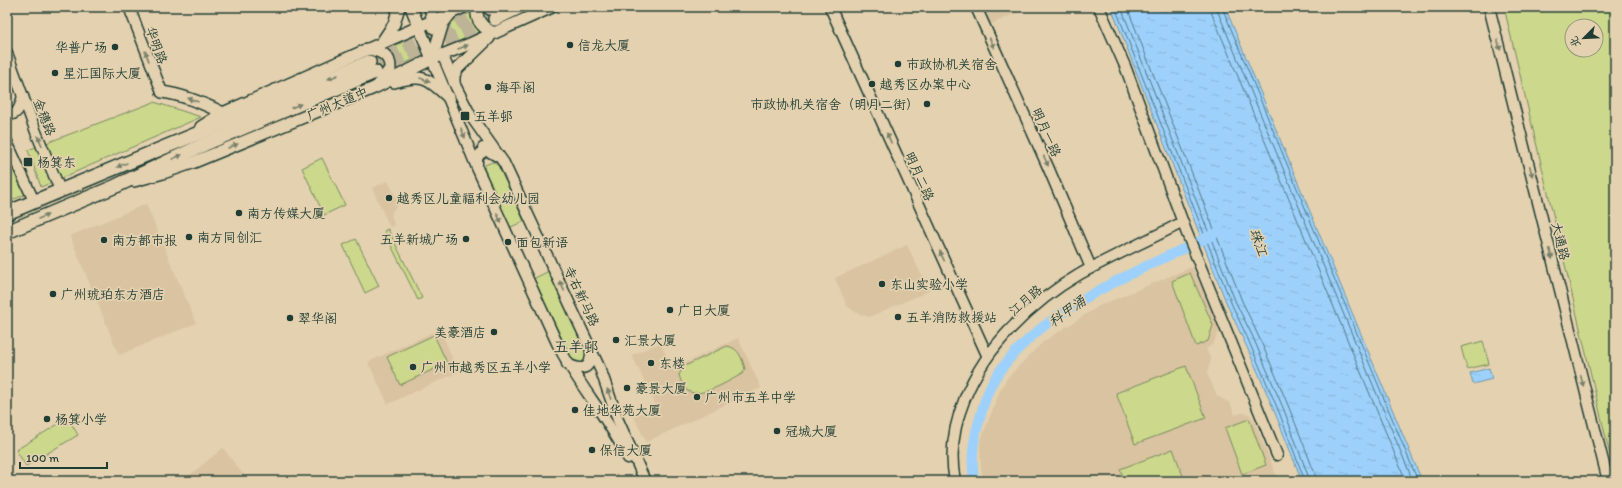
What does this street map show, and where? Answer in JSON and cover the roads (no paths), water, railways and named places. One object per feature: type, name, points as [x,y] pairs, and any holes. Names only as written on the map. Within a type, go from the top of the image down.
[{"type":"highway","points":[[489,10],[520,7]]},
{"type":"highway","name":"广州大道中","points":[[7,213],[370,61]]},
{"type":"highway","name":"广州大道中","points":[[7,232],[116,186],[205,144],[370,61]]},
{"type":"main road","name":"华明路","points":[[129,7],[162,92]]},
{"type":"main road","points":[[382,42],[394,24],[399,7]]},
{"type":"main road","points":[[411,7],[437,57]]},
{"type":"main road","points":[[419,64],[427,54],[431,36],[432,21],[430,7]]},
{"type":"main road","name":"广州大道中","points":[[172,145],[223,113],[370,61],[382,42],[464,7]]},
{"type":"main road","name":"广州大道中","points":[[116,186],[180,168],[374,88],[419,64],[552,7]]},
{"type":"main road","name":"明月二路","points":[[830,7],[987,355]]},
{"type":"main road","name":"明月一路","points":[[976,7],[1045,160],[1091,268]]},
{"type":"main road","points":[[1099,7],[1125,66],[1199,263],[1256,400],[1277,455]]},
{"type":"main road","name":"大通路","points":[[1489,7],[1608,481]]},
{"type":"main road","points":[[454,82],[454,75],[458,68],[494,33],[483,26],[479,21],[477,12],[489,10]]},
{"type":"main road","points":[[437,57],[443,23],[450,14]]},
{"type":"main road","name":"寺右新马路","points":[[432,21],[437,57],[448,97],[478,170],[531,289],[567,364],[615,433],[639,481]]},
{"type":"main road","points":[[370,61],[375,50],[384,53],[390,64],[388,73],[374,88]]},
{"type":"main road","name":"金穗路","points":[[7,53],[22,96],[60,190]]},
{"type":"main road","name":"寺右新马路","points":[[437,57],[454,82],[472,118],[504,163],[601,371],[618,420],[646,481]]},
{"type":"main road","points":[[374,88],[405,79],[420,77],[432,83],[448,97]]},
{"type":"main road","points":[[162,92],[184,96],[223,113]]},
{"type":"main road","points":[[7,115],[12,115],[19,109],[22,96]]},
{"type":"main road","points":[[7,142],[34,201]]},
{"type":"main road","points":[[478,170],[477,158],[481,153],[486,151],[483,148],[495,154],[504,163]]},
{"type":"main road","name":"江月路","points":[[955,481],[952,465],[952,447],[957,421],[969,388],[987,355],[1003,337],[1039,303],[1065,283],[1091,268],[1185,226]]},
{"type":"main road","points":[[567,364],[578,368],[586,367],[590,362],[591,349]]},
{"type":"water","name":"珠江","points":[[1111,7],[1225,7],[1422,481],[1302,481],[1258,372],[1228,307]]},
{"type":"water","points":[[1489,368],[1492,379],[1473,384],[1470,373]]},
{"type":"waterway","name":"科甲涌","points":[[974,481],[974,442],[984,403],[995,378],[1015,353],[1039,330],[1065,311],[1094,293],[1214,234]]},
{"type":"tunnel","points":[[369,62],[490,8]]},
{"type":"tunnel","points":[[375,72],[495,19]]},
{"type":"place","name":"信龙大厦","points":[[570,45]]},
{"type":"place","name":"华普广场","points":[[115,47]]},
{"type":"place","name":"市政协机关宿舍","points":[[898,64]]},
{"type":"place","name":"星汇国际大厦","points":[[55,73]]},
{"type":"place","name":"越秀区办案中心","points":[[872,84]]},
{"type":"place","name":"海平阁","points":[[488,87]]},
{"type":"place","name":"市政协机关宿舍（明月二街）","points":[[927,104]]},
{"type":"place","name":"五羊邨","points":[[465,116]]},
{"type":"place","name":"杨箕东","points":[[28,162]]},
{"type":"place","name":"越秀区儿童福利会幼儿园","points":[[389,198]]},
{"type":"place","name":"南方传媒大厦","points":[[239,213]]},
{"type":"place","name":"南方同创汇","points":[[189,237]]},
{"type":"place","name":"五羊新城广场","points":[[466,239]]},
{"type":"place","name":"南方都市报","points":[[104,240]]},
{"type":"place","name":"面包新语","points":[[508,242]]},
{"type":"place","name":"东山实验小学","points":[[882,284]]},
{"type":"place","name":"广州琥珀东方酒店","points":[[53,294]]},
{"type":"place","name":"广日大厦","points":[[670,310]]},
{"type":"place","name":"五羊消防救援站","points":[[898,317]]},
{"type":"place","name":"翠华阁","points":[[290,318]]},
{"type":"place","name":"美豪酒店","points":[[494,332]]},
{"type":"place","name":"汇景大厦","points":[[616,340]]},
{"type":"place","name":"东楼","points":[[651,363]]},
{"type":"place","name":"广州市越秀区五羊小学","points":[[413,367]]},
{"type":"place","name":"豪景大厦","points":[[627,388]]},
{"type":"place","name":"广州市五羊中学","points":[[697,397]]},
{"type":"place","name":"佳地华苑大厦","points":[[575,410]]},
{"type":"place","name":"杨箕小学","points":[[47,419]]},
{"type":"place","name":"冠城大厦","points":[[777,431]]},
{"type":"place","name":"保信大厦","points":[[592,450]]},
{"type":"district","name":"五羊邨","points":[[576,347]]}]
